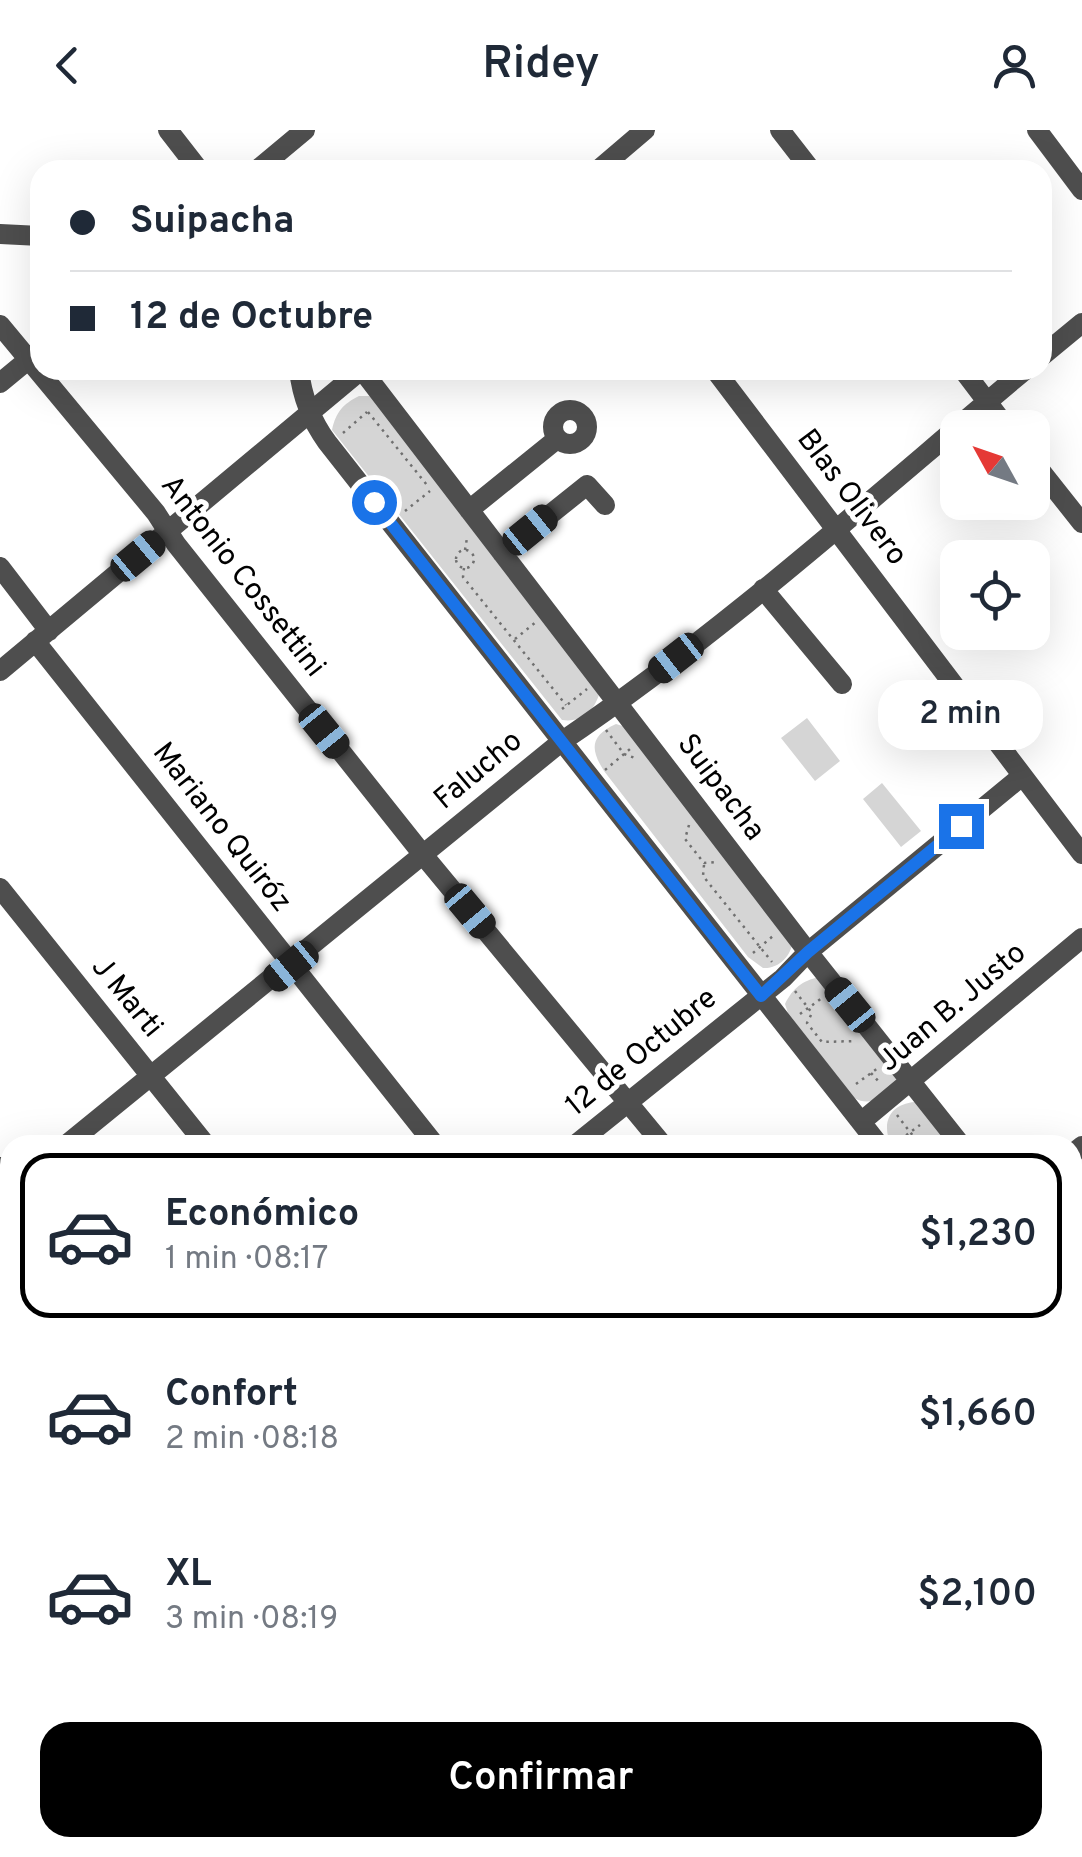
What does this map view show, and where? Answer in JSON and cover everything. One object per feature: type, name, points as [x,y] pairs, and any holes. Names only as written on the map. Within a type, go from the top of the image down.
[{"type":"street","points":[[168,130],[191,160]]},
{"type":"street","points":[[269,160],[305,130]]},
{"type":"street","points":[[610,160],[646,130]]},
{"type":"street","points":[[780,130],[802,160]]},
{"type":"street","points":[[1037,130],[1082,190]]},
{"type":"street","points":[[0,234],[30,236]]},
{"type":"street","points":[[1052,348],[1082,323]]},
{"type":"street","name":"Antonio Cossettini","points":[[0,325],[30,351]]},
{"type":"street","points":[[0,383],[30,358]]},
{"type":"street","name":"Antonio Cossettini","points":[[53,380],[424,856],[656,1135]]},
{"type":"street","points":[[295,380],[327,442],[871,1135]]},
{"type":"street","points":[[301,380],[306,402]]},
{"type":"street","points":[[0,671],[168,532],[306,402],[344,380]]},
{"type":"street","name":"Suipacha","points":[[369,380],[808,952],[954,1135]]},
{"type":"street","name":"Blas Olivero","points":[[723,380],[1082,854]]},
{"type":"street","points":[[970,380],[993,410]]},
{"type":"street","name":"Falucho","points":[[79,1135],[291,966],[561,742],[618,704],[838,530],[1013,380]]},
{"type":"street","points":[[469,510],[557,439]]},
{"type":"street","points":[[1050,483],[1082,523]]},
{"type":"street","points":[[502,553],[586,485],[605,505]]},
{"type":"street","name":"Mariano Quiróz","points":[[0,567],[42,636],[291,966],[427,1135]]},
{"type":"street","points":[[763,589],[842,684]]},
{"type":"street","name":"12 de Octubre","points":[[588,1135],[761,996],[808,952],[1022,776]]},
{"type":"street","name":"J Marti","points":[[0,888],[198,1135]]},
{"type":"street","name":"Juan B. Justo","points":[[861,1122],[1082,938]]},
{"type":"path","points":[[338,437],[377,404]]},
{"type":"path","points":[[368,412],[431,490],[400,515]]},
{"type":"path","points":[[465,550],[474,560],[464,568],[456,558],[465,550],[468,536]]},
{"type":"path","points":[[464,568],[462,577],[566,705]]},
{"type":"path","points":[[514,640],[544,616]]},
{"type":"path","points":[[557,714],[596,682]]},
{"type":"path","points":[[605,729],[624,754],[639,759]]},
{"type":"path","points":[[604,771],[632,748]]},
{"type":"path","points":[[690,824],[686,839],[704,863],[703,876],[778,969]]},
{"type":"path","points":[[704,863],[720,862]]},
{"type":"path","points":[[770,923],[772,937]]},
{"type":"path","points":[[748,957],[785,926]]},
{"type":"path","points":[[794,990],[812,1013],[807,1022],[822,1042],[858,1040]]},
{"type":"path","points":[[791,1021],[822,998]]},
{"type":"path","points":[[846,1090],[893,1057]]},
{"type":"path","points":[[887,1102],[912,1135]]},
{"type":"path","points":[[906,1135],[921,1124]]},
{"type":"shaded area","points":[[359,396],[371,396],[601,688],[596,702],[583,717],[562,720],[332,430],[341,409]]},
{"type":"shaded area","points":[[807,718],[840,761],[815,781],[781,738]]},
{"type":"shaded area","points":[[616,724],[629,728],[793,941],[779,964],[763,968],[748,957],[604,771],[595,744],[601,733]]},
{"type":"shaded area","points":[[882,783],[921,831],[901,847],[863,799]]},
{"type":"shaded area","points":[[819,977],[898,1077],[880,1098],[854,1098],[788,1013],[785,1004],[795,989]]},
{"type":"shaded area","points":[[915,1102],[946,1135],[888,1135],[890,1116],[906,1103]]},
{"type":"route","points":[[374,502],[761,996],[808,952],[961,826]]}]
